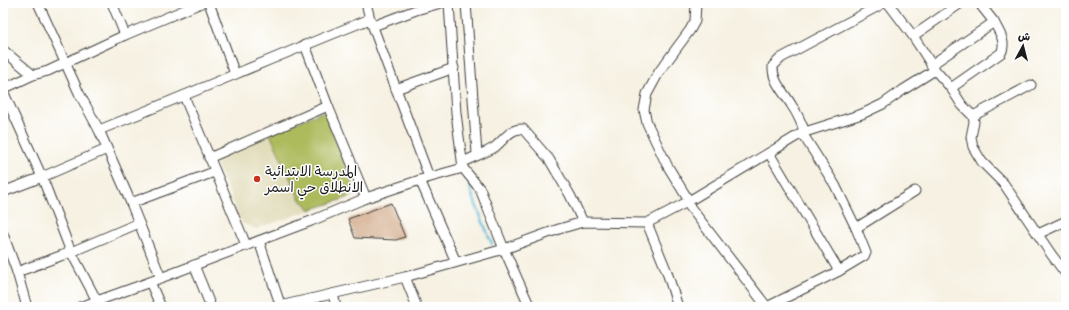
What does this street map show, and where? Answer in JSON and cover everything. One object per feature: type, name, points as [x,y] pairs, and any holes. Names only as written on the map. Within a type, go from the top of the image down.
[{"type":"street","points":[[38,3],[79,93],[99,130],[162,278]]},
{"type":"street","points":[[112,3],[125,35]]},
{"type":"street","points":[[96,301],[71,252],[42,177],[3,90],[33,75],[43,73],[125,35],[201,3]]},
{"type":"street","points":[[209,3],[235,74]]},
{"type":"street","points":[[366,3],[371,22],[396,89],[425,178],[456,262]]},
{"type":"street","points":[[99,130],[305,45],[371,22],[441,3]]},
{"type":"street","points":[[449,3],[456,113],[463,165],[480,189],[504,249],[530,307]]},
{"type":"street","points":[[466,3],[477,154]]},
{"type":"street","points":[[696,3],[695,20],[690,30],[659,72],[647,94],[644,110],[647,123],[688,202],[767,307],[839,271],[866,254],[856,228],[835,185],[803,132],[793,107],[776,82],[773,73],[773,66],[781,58],[884,3]]},
{"type":"street","points":[[888,3],[933,68],[951,88],[962,105],[973,116],[974,122],[971,137],[973,147],[982,162],[1004,184],[1066,274]]},
{"type":"street","points":[[912,36],[961,3]]},
{"type":"street","points":[[951,88],[1001,53],[1003,44],[1001,36],[994,22],[979,3]]},
{"type":"street","points":[[259,241],[280,307],[405,277],[504,249],[559,229],[584,222],[647,223],[688,202],[803,132],[869,111],[883,104],[994,22]]},
{"type":"street","points":[[305,45],[328,106],[366,198]]},
{"type":"street","points":[[3,50],[33,75]]},
{"type":"street","points":[[396,89],[454,68]]},
{"type":"street","points":[[973,116],[1031,85]]},
{"type":"street","points":[[184,96],[208,158],[246,245]]},
{"type":"street","points":[[208,158],[328,106]]},
{"type":"street","points":[[80,307],[162,278],[366,198],[463,165],[477,154],[496,146],[504,137],[520,129],[523,129],[549,159],[584,222]]},
{"type":"street","points":[[3,192],[42,177],[107,148]]},
{"type":"street","points":[[769,153],[839,271]]},
{"type":"street","points":[[131,203],[214,172]]},
{"type":"street","points":[[856,228],[915,192]]},
{"type":"street","points":[[1038,234],[1066,221]]},
{"type":"street","points":[[18,272],[71,252],[139,223]]},
{"type":"street","points":[[647,223],[667,272],[678,307]]},
{"type":"street","points":[[3,234],[18,272],[27,307]]},
{"type":"street","points":[[194,265],[211,307]]},
{"type":"street","points":[[405,277],[417,307]]},
{"type":"street","points":[[150,282],[162,307]]},
{"type":"street","points":[[333,294],[336,307]]},
{"type":"shaded area","name":"المدرسة الابتدائية الانطلاق حي اسمر","points":[[270,134],[300,200],[306,204],[310,210],[256,229],[242,223],[214,158]]},
{"type":"green space","points":[[324,111],[353,185],[350,197],[310,210],[306,204],[300,200],[270,134]]},
{"type":"building","points":[[391,203],[405,237],[396,240],[355,238],[348,219]]},
{"type":"waterway","points":[[469,180],[472,195],[492,244]]},
{"type":"place","name":"المدرسة الابتدائية الانطلاق حي اسمر","points":[[257,179]]}]
